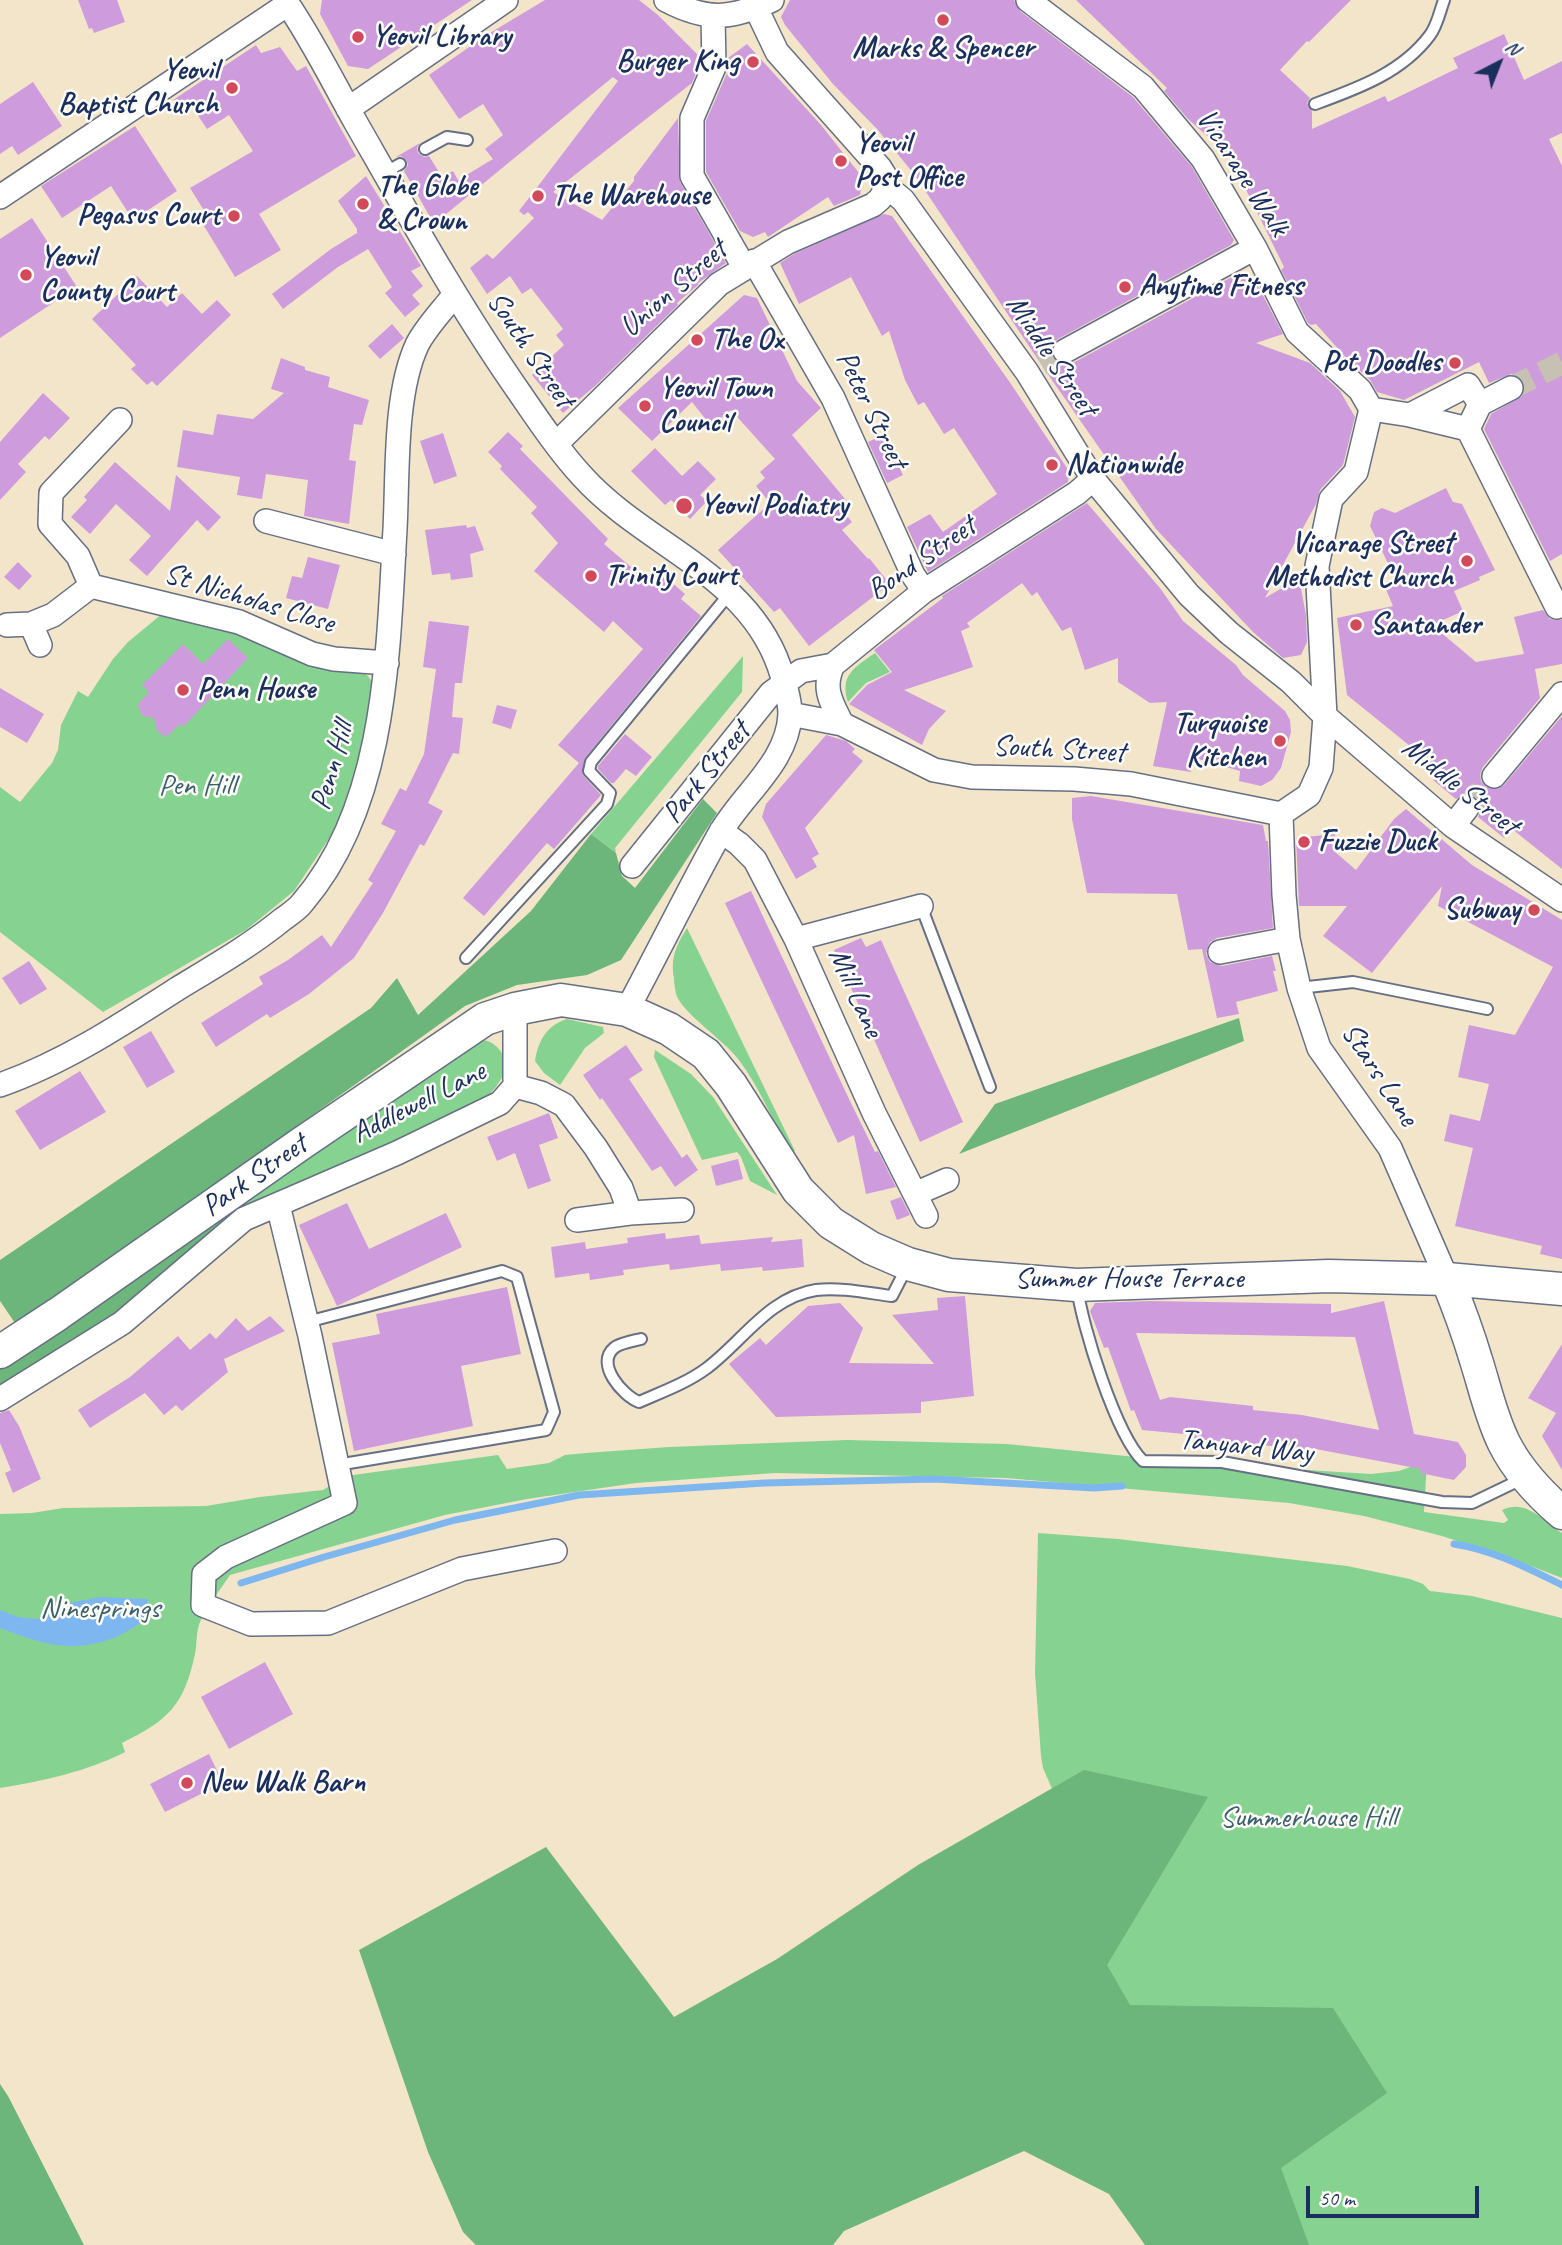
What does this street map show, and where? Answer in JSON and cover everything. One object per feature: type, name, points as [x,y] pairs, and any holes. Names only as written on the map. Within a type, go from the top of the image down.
[{"type":"street","points":[[348,109],[506,0]]},
{"type":"street","points":[[666,0],[684,9],[713,16],[735,15],[764,4]]},
{"type":"street","name":"Vicarage Walk","points":[[1028,0],[1143,87],[1203,159],[1255,248],[1297,332],[1360,390],[1371,409]]},
{"type":"street","points":[[0,197],[287,2]]},
{"type":"street","name":"South Street","points":[[287,2],[348,109],[392,168],[455,294],[555,444],[584,478],[632,520],[709,574],[730,593],[758,626],[774,651],[785,682]]},
{"type":"street","name":"Middle Street","points":[[764,4],[776,52],[880,168],[887,187],[903,200],[1034,368],[1093,479],[1189,595],[1453,826],[1562,900]]},
{"type":"street","name":"Peter Street","points":[[713,16],[714,68],[692,118],[692,176],[833,398],[913,575],[924,591]]},
{"type":"street","name":"Union Street","points":[[555,444],[719,284],[788,242],[873,205],[887,187]]},
{"type":"street","points":[[1066,351],[1255,248]]},
{"type":"street","name":"Penn Hill","points":[[0,1085],[23,1077],[114,1029],[262,936],[302,904],[340,851],[375,747],[387,663],[407,371],[418,343],[455,294]]},
{"type":"street","points":[[1410,415],[1468,385],[1480,404]]},
{"type":"street","points":[[1468,429],[1480,404],[1511,388]]},
{"type":"street","points":[[1281,814],[1309,795],[1321,768],[1325,716],[1317,566],[1331,499],[1356,472],[1371,409],[1468,429],[1557,607]]},
{"type":"street","points":[[7,625],[35,634],[53,615],[91,586],[78,556],[50,524],[51,493],[120,420]]},
{"type":"street","name":"Bond Street","points":[[785,682],[801,671],[833,664],[924,591],[1077,493],[1093,479]]},
{"type":"street","points":[[266,521],[394,554]]},
{"type":"street","name":"St Nicholas Close","points":[[91,586],[239,622],[312,654],[334,659],[387,663]]},
{"type":"street","points":[[833,664],[827,678],[829,699],[842,724]]},
{"type":"street","points":[[627,1010],[721,831],[778,755],[790,714],[785,682]]},
{"type":"street","name":"Park Street","points":[[632,866],[771,693],[785,682]]},
{"type":"street","points":[[1494,776],[1562,694]]},
{"type":"street","name":"South Street","points":[[790,714],[842,724],[934,770],[972,777],[1074,779],[1131,784],[1281,814]]},
{"type":"street","points":[[1453,826],[1467,808]]},
{"type":"street","name":"Stars Lane","points":[[1281,814],[1289,939],[1299,989],[1319,1048],[1390,1148],[1447,1279]]},
{"type":"street","name":"Mill Lane","points":[[721,831],[755,860],[796,939],[874,1113],[926,1216]]},
{"type":"street","points":[[796,939],[921,906]]},
{"type":"street","points":[[1220,952],[1289,939]]},
{"type":"street","name":"Park Street","points":[[0,1352],[485,1019],[515,1009],[561,1000],[627,1010]]},
{"type":"street","name":"Addlewell Lane","points":[[0,1399],[121,1323],[244,1219],[397,1153],[500,1103],[515,1086],[515,1009]]},
{"type":"street","name":"Summer House Terrace","points":[[627,1010],[669,1029],[706,1054],[731,1085],[798,1190],[831,1223],[871,1248],[908,1264],[949,1275],[1076,1285],[1329,1276],[1447,1279],[1562,1289]]},
{"type":"street","points":[[515,1086],[541,1093],[564,1105],[621,1188],[630,1213]]},
{"type":"street","points":[[915,1194],[947,1180]]},
{"type":"street","points":[[278,1205],[307,1322],[345,1503],[226,1556],[204,1574],[203,1605],[251,1623],[328,1623],[462,1569],[555,1551]]},
{"type":"street","points":[[576,1220],[682,1210]]},
{"type":"street","points":[[1447,1279],[1504,1444],[1527,1477],[1562,1513]]},
{"type":"lane","points":[[1315,104],[1357,89],[1403,64],[1431,34],[1444,0]]},
{"type":"lane","points":[[425,149],[447,137],[467,140]]},
{"type":"lane","points":[[466,958],[607,804],[610,793],[589,771],[591,762],[730,593]]},
{"type":"lane","points":[[921,906],[990,1087]]},
{"type":"lane","points":[[1299,989],[1353,982],[1487,1009]]},
{"type":"lane","points":[[641,1339],[615,1346],[609,1354],[610,1373],[618,1387],[639,1402],[707,1368],[751,1326],[790,1299],[816,1290],[892,1296],[908,1264]]},
{"type":"lane","points":[[307,1322],[502,1271],[517,1277],[555,1412],[546,1430],[337,1465]]},
{"type":"lane","name":"Tanyard Way","points":[[1076,1285],[1081,1311],[1117,1420],[1136,1454],[1143,1461],[1222,1462],[1442,1502],[1472,1503],[1527,1477]]},
{"type":"green space","name":"Pen Hill","points":[[168,609],[362,671],[376,688],[360,770],[330,837],[294,891],[246,930],[103,1012],[0,932],[0,787],[20,802],[52,763],[58,750],[61,725],[78,691],[88,697],[113,659],[128,642]]},
{"type":"green space","points":[[875,653],[890,672],[866,683],[848,702],[847,678],[855,668]]},
{"type":"green space","points":[[743,656],[742,692],[615,848],[616,853],[591,834]]},
{"type":"green space","points":[[703,799],[717,813],[621,960],[587,975],[517,985],[465,1006],[17,1326],[0,1301],[0,1260],[371,1008],[397,978],[418,1015],[531,911],[591,834],[616,853],[622,876],[635,888]]},
{"type":"green space","points":[[687,928],[795,1151],[791,1153],[747,1071],[724,1044],[686,1010],[676,994],[674,958]]},
{"type":"green space","points":[[1239,1018],[1244,1041],[959,1154],[995,1104]]},
{"type":"green space","points":[[567,1019],[603,1027],[604,1033],[585,1048],[560,1085],[544,1073],[535,1061],[538,1047],[545,1035],[554,1025]]},
{"type":"green space","points":[[476,1039],[496,1046],[503,1055],[505,1066],[503,1076],[485,1100],[242,1214],[237,1206]]},
{"type":"green space","points":[[655,1050],[691,1074],[713,1097],[777,1195],[750,1181],[737,1152],[702,1160],[654,1057]]},
{"type":"green space","points":[[237,1206],[242,1214],[66,1354],[0,1394],[0,1368]]},
{"type":"green space","name":"Ninesprings","points":[[847,1440],[1007,1444],[1195,1463],[1371,1474],[1399,1471],[1427,1461],[1424,1512],[1504,1523],[1508,1520],[1502,1510],[1519,1507],[1534,1512],[1562,1533],[1562,1578],[1442,1536],[1364,1516],[1289,1503],[1006,1478],[775,1473],[636,1483],[527,1499],[445,1515],[230,1575],[200,1622],[191,1672],[172,1709],[151,1727],[122,1743],[125,1752],[111,1759],[64,1775],[0,1788],[0,1514],[63,1508],[206,1506],[323,1490],[346,1476],[498,1455],[507,1469],[549,1463],[565,1455],[586,1453]]},
{"type":"green space","name":"Summerhouse Hill","points":[[1038,1533],[1118,1539],[1347,1566],[1410,1579],[1423,1584],[1430,1591],[1472,1596],[1562,1618],[1562,2245],[1209,2245],[1129,2043],[1053,1791],[1043,1768],[1035,1673]]},
{"type":"green space","points":[[1084,1770],[1208,1797],[1107,1965],[1130,2005],[1333,2008],[1387,2093],[1281,2168],[1309,2245],[1145,2245],[1109,2194],[1024,2151],[844,2231],[833,2245],[476,2245],[463,2232],[428,2152],[359,1950],[546,1847],[674,2017],[777,1959],[918,1865]]},
{"type":"green space","points":[[0,2084],[8,2096],[84,2245],[0,2245]]},
{"type":"water","points":[[100,1597],[147,1599],[153,1616],[111,1639],[77,1646],[51,1644],[0,1628],[0,1610],[18,1617],[38,1619],[60,1611],[68,1603]]},
{"type":"building","points":[[78,0],[117,0],[125,22],[94,33],[92,28],[89,29]]},
{"type":"building","name":"Yeovil Library","points":[[322,0],[472,0],[368,69],[348,66],[320,14]]},
{"type":"building","points":[[545,0],[639,0],[700,57],[692,83],[553,192],[602,220],[634,181],[634,177],[678,118],[680,182],[726,263],[697,284],[595,386],[563,413],[532,375],[564,345],[556,335],[563,329],[531,288],[522,294],[510,276],[487,294],[470,268],[487,254],[493,259],[534,218],[528,212],[524,215],[519,211],[618,81],[613,77],[434,224],[404,171],[408,165],[406,160],[401,156],[396,157],[420,143],[418,153],[424,157],[429,156],[442,177],[453,171],[458,180],[493,159],[485,149],[503,135],[483,104],[459,119],[429,75],[485,36]]},
{"type":"building","points":[[790,0],[1014,0],[1020,11],[1133,97],[1192,167],[1234,240],[1231,245],[1058,339],[1051,351],[1058,363],[1071,364],[1241,272],[1254,278],[1283,334],[1256,343],[1310,363],[1340,391],[1355,417],[1343,465],[1320,490],[1316,504],[1265,598],[1299,578],[1306,615],[1307,642],[1301,655],[1283,658],[1253,632],[1156,529],[1047,373],[914,174],[877,129],[833,84],[785,25],[781,17]]},
{"type":"building","points":[[1076,0],[1351,0],[1280,70],[1310,98],[1307,103],[1312,111],[1312,129],[1385,96],[1388,102],[1458,68],[1453,58],[1504,34],[1524,80],[1562,61],[1562,133],[1549,139],[1562,166],[1562,554],[1550,561],[1484,429],[1491,414],[1522,396],[1525,388],[1523,381],[1511,374],[1489,383],[1479,362],[1404,400],[1377,392],[1370,380],[1316,324],[1308,323],[1281,270],[1284,267],[1229,155],[1188,119],[1164,91],[1167,88]]},
{"type":"building","points":[[747,44],[821,125],[863,178],[860,195],[834,206],[828,197],[768,237],[765,232],[753,237],[740,231],[706,172],[706,121],[727,73],[728,58]]},
{"type":"building","points":[[256,45],[261,53],[280,47],[297,71],[306,66],[356,156],[259,214],[281,250],[235,277],[201,221],[208,217],[190,188],[253,151],[229,115],[207,129],[191,105],[173,100]]},
{"type":"building","points":[[33,82],[62,126],[18,155],[12,146],[0,154],[0,104]]},
{"type":"building","points":[[135,126],[177,191],[133,220],[111,186],[62,218],[41,186]]},
{"type":"building","points":[[366,176],[421,266],[411,271],[423,286],[412,295],[420,304],[405,317],[385,293],[392,287],[368,249],[338,267],[283,309],[272,294],[331,249],[357,233],[338,201]]},
{"type":"building","points":[[884,214],[892,216],[1069,471],[1068,482],[928,572],[907,527],[930,514],[943,532],[997,494],[954,428],[944,434],[924,402],[918,405],[905,380],[889,331],[882,336],[851,277],[799,304],[780,263],[794,254]]},
{"type":"building","points":[[32,218],[77,287],[0,338],[0,239]]},
{"type":"building","points":[[137,276],[167,307],[182,293],[202,314],[217,300],[231,315],[157,386],[152,381],[147,385],[131,369],[136,365],[92,319]]},
{"type":"building","points":[[744,295],[757,298],[797,381],[821,408],[792,435],[850,505],[843,511],[852,522],[842,530],[890,584],[809,646],[780,608],[774,612],[718,550],[770,503],[756,486],[765,478],[760,472],[775,459],[731,410],[711,426],[692,402],[652,441],[618,408]]},
{"type":"building","points":[[392,324],[404,338],[380,359],[368,346]]},
{"type":"building","points":[[281,358],[305,367],[305,370],[330,377],[328,387],[369,400],[362,425],[354,424],[349,460],[356,461],[349,524],[304,516],[308,480],[266,474],[262,499],[237,495],[240,477],[177,467],[183,430],[213,435],[217,414],[253,419],[284,393],[271,389]]},
{"type":"building","points":[[43,393],[70,418],[49,440],[45,436],[18,464],[26,472],[0,500],[0,442]]},
{"type":"building","points":[[508,432],[523,446],[520,449],[608,539],[604,544],[651,584],[661,573],[685,594],[681,599],[701,616],[585,758],[582,774],[601,795],[554,849],[547,843],[484,916],[463,898],[579,763],[558,745],[643,649],[613,621],[604,632],[534,571],[558,543],[531,513],[537,507],[500,469],[502,466],[488,452]]},
{"type":"building","points":[[443,433],[457,476],[434,484],[420,441]]},
{"type":"building","points":[[883,435],[903,475],[887,483],[868,442]]},
{"type":"building","points":[[655,448],[682,476],[698,461],[716,479],[700,495],[707,501],[690,519],[671,500],[665,505],[631,471]]},
{"type":"building","points":[[115,462],[170,511],[176,475],[221,517],[208,531],[197,520],[147,576],[129,560],[151,536],[116,504],[90,534],[71,517],[87,500],[84,497]]},
{"type":"building","points":[[1446,488],[1453,502],[1462,504],[1495,570],[1454,591],[1463,611],[1432,625],[1476,662],[1524,654],[1514,617],[1543,610],[1550,619],[1562,620],[1562,664],[1535,669],[1540,698],[1480,774],[1486,787],[1498,789],[1504,785],[1562,716],[1562,869],[1512,829],[1504,838],[1478,817],[1481,809],[1476,797],[1468,794],[1456,799],[1433,780],[1441,771],[1347,695],[1337,618],[1393,606],[1384,585],[1396,580],[1370,526],[1374,512],[1382,508],[1395,513]]},
{"type":"building","points":[[1087,503],[1160,588],[1183,621],[1285,711],[1290,720],[1291,732],[1281,768],[1272,780],[1261,786],[1239,781],[1240,771],[1191,757],[1191,772],[1153,766],[1167,702],[1150,703],[1118,682],[1118,658],[1085,670],[1071,627],[1062,631],[1037,592],[1032,596],[1022,583],[967,623],[970,627],[961,631],[973,667],[904,690],[946,711],[929,729],[922,745],[849,704],[867,685],[892,672],[874,650],[943,598],[942,596]]},
{"type":"building","points":[[466,525],[467,528],[475,526],[484,550],[470,554],[473,577],[451,580],[450,573],[432,575],[425,530]]},
{"type":"building","points":[[308,557],[340,565],[328,609],[286,598],[292,576],[302,578]]},
{"type":"building","points":[[18,562],[32,576],[19,590],[4,577]]},
{"type":"building","points":[[429,621],[469,626],[462,683],[455,683],[452,717],[463,718],[459,754],[453,753],[428,803],[443,811],[424,846],[420,844],[383,913],[354,958],[309,994],[270,1018],[267,1014],[216,1047],[201,1023],[263,984],[259,977],[322,935],[331,947],[373,883],[368,880],[396,831],[381,824],[400,788],[406,791],[424,754],[436,669],[423,667]]},
{"type":"building","name":"Penn House","points":[[228,639],[248,658],[183,727],[180,724],[166,737],[157,731],[154,718],[144,716],[140,712],[138,704],[149,692],[142,685],[183,644],[203,664]]},
{"type":"building","points":[[0,688],[44,714],[27,743],[0,727]]},
{"type":"building","points":[[497,705],[517,710],[511,729],[492,723]]},
{"type":"building","points":[[625,734],[652,757],[636,776],[626,769],[611,783],[598,766]]},
{"type":"building","points":[[826,735],[846,741],[855,749],[852,752],[863,761],[805,828],[819,854],[812,858],[817,867],[796,879],[762,817],[766,804]]},
{"type":"building","points":[[1091,796],[1263,825],[1268,841],[1273,928],[1217,938],[1210,942],[1206,954],[1210,962],[1222,966],[1272,956],[1278,991],[1236,1002],[1239,1014],[1217,1018],[1202,949],[1188,950],[1177,894],[1087,893],[1072,819],[1072,798]]},
{"type":"building","points":[[1406,809],[1472,865],[1562,920],[1562,1259],[1540,1254],[1542,1246],[1455,1226],[1473,1148],[1444,1141],[1450,1114],[1480,1121],[1489,1084],[1458,1077],[1469,1025],[1515,1035],[1553,967],[1438,906],[1442,886],[1372,973],[1323,936],[1347,906],[1299,906],[1296,838],[1335,834],[1334,851],[1356,870],[1394,819]]},
{"type":"building","points":[[751,891],[850,1101],[896,1187],[866,1194],[854,1135],[838,1143],[725,903]]},
{"type":"building","points":[[861,938],[866,947],[881,940],[963,1122],[920,1142],[834,950]]},
{"type":"building","points":[[29,961],[47,989],[20,1005],[2,978]]},
{"type":"building","points":[[151,1031],[175,1072],[147,1088],[123,1047]]},
{"type":"building","points":[[626,1045],[643,1070],[629,1079],[682,1158],[687,1154],[698,1170],[675,1187],[661,1166],[652,1171],[583,1075]]},
{"type":"building","points":[[80,1071],[106,1112],[40,1150],[15,1111]]},
{"type":"building","points":[[549,1113],[558,1138],[539,1145],[551,1181],[528,1189],[515,1153],[497,1161],[487,1137]]},
{"type":"building","points":[[738,1159],[743,1179],[716,1186],[711,1166]]},
{"type":"building","points":[[901,1197],[910,1215],[897,1220],[890,1201]]},
{"type":"building","points":[[347,1203],[369,1249],[446,1213],[462,1247],[337,1306],[299,1225]]},
{"type":"building","points":[[665,1233],[666,1239],[699,1235],[701,1244],[773,1237],[771,1242],[802,1239],[804,1267],[721,1271],[720,1264],[670,1270],[669,1264],[623,1270],[624,1275],[590,1280],[589,1273],[555,1278],[551,1247],[585,1242],[586,1249],[628,1243],[627,1238]]},
{"type":"building","points":[[507,1287],[521,1354],[461,1366],[473,1426],[354,1451],[332,1343],[380,1334],[376,1314]]},
{"type":"building","points":[[965,1296],[974,1396],[921,1402],[921,1413],[776,1417],[729,1364],[760,1338],[766,1345],[808,1306],[840,1303],[863,1328],[849,1363],[934,1364],[892,1315],[938,1310],[937,1298]]},
{"type":"building","points":[[1148,1301],[1331,1304],[1331,1313],[1384,1301],[1414,1434],[1458,1442],[1466,1455],[1466,1467],[1454,1480],[1420,1473],[1421,1469],[1305,1447],[1194,1439],[1195,1435],[1142,1430],[1134,1410],[1131,1411],[1108,1347],[1104,1348],[1090,1311],[1095,1303]],"holes":[[[1136,1333],[1355,1337],[1379,1430],[1302,1415],[1253,1410],[1253,1406],[1170,1397],[1160,1400]]]},
{"type":"building","points":[[270,1316],[285,1331],[224,1359],[228,1372],[182,1411],[176,1405],[164,1415],[145,1393],[90,1428],[78,1410],[130,1377],[178,1336],[190,1350],[210,1333],[216,1339],[236,1318],[248,1331]]},
{"type":"building","points":[[1562,1344],[1562,1470],[1542,1436],[1556,1413],[1528,1398]]},
{"type":"building","points":[[9,1410],[19,1426],[41,1479],[13,1493],[5,1473],[11,1470],[0,1443],[0,1413]]},
{"type":"building","points":[[265,1662],[293,1714],[229,1749],[201,1697]]},
{"type":"building","name":"New Walk Barn","points":[[209,1754],[223,1783],[165,1812],[150,1784]]},
{"type":"waterway","points":[[241,1583],[455,1520],[579,1495],[764,1483],[934,1479],[1094,1488],[1122,1486]]},
{"type":"waterway","points":[[1454,1544],[1496,1555],[1562,1585]]},
{"type":"tunnel","points":[[1041,364],[1065,351]]},
{"type":"tunnel","points":[[1511,388],[1562,363]]},
{"type":"tunnel","points":[[1467,808],[1494,776]]},
{"type":"place","name":"Marks & Spencer","points":[[943,20]]},
{"type":"place","name":"Yeovil Library","points":[[358,37]]},
{"type":"place","name":"Burger King","points":[[753,62]]},
{"type":"place","name":"Yeovil Baptist Church","points":[[232,88]]},
{"type":"place","name":"Yeovil Post Office","points":[[841,161]]},
{"type":"place","name":"The Warehouse","points":[[538,196]]},
{"type":"place","name":"The Globe & Crown","points":[[363,204]]},
{"type":"place","name":"Pegasus Court","points":[[234,216]]},
{"type":"place","name":"Yeovil County Court","points":[[26,275]]},
{"type":"place","name":"Anytime Fitness","points":[[1125,287]]},
{"type":"place","name":"The Ox","points":[[697,340]]},
{"type":"place","name":"Pot Doodles","points":[[1455,363]]},
{"type":"place","name":"Yeovil Town Council","points":[[645,406]]},
{"type":"place","name":"Nationwide","points":[[1052,465]]},
{"type":"place","name":"Yeovil Podiatry","points":[[684,506]]},
{"type":"place","name":"Vicarage Street Methodist Church","points":[[1467,561]]},
{"type":"place","name":"Trinity Court","points":[[591,576]]},
{"type":"place","name":"Santander","points":[[1356,625]]},
{"type":"place","name":"Penn House","points":[[183,690]]},
{"type":"place","name":"Turquoise Kitchen","points":[[1280,741]]},
{"type":"place","name":"Fuzzie Duck","points":[[1304,842]]},
{"type":"place","name":"Subway","points":[[1534,910]]},
{"type":"place","name":"New Walk Barn","points":[[187,1783]]}]
